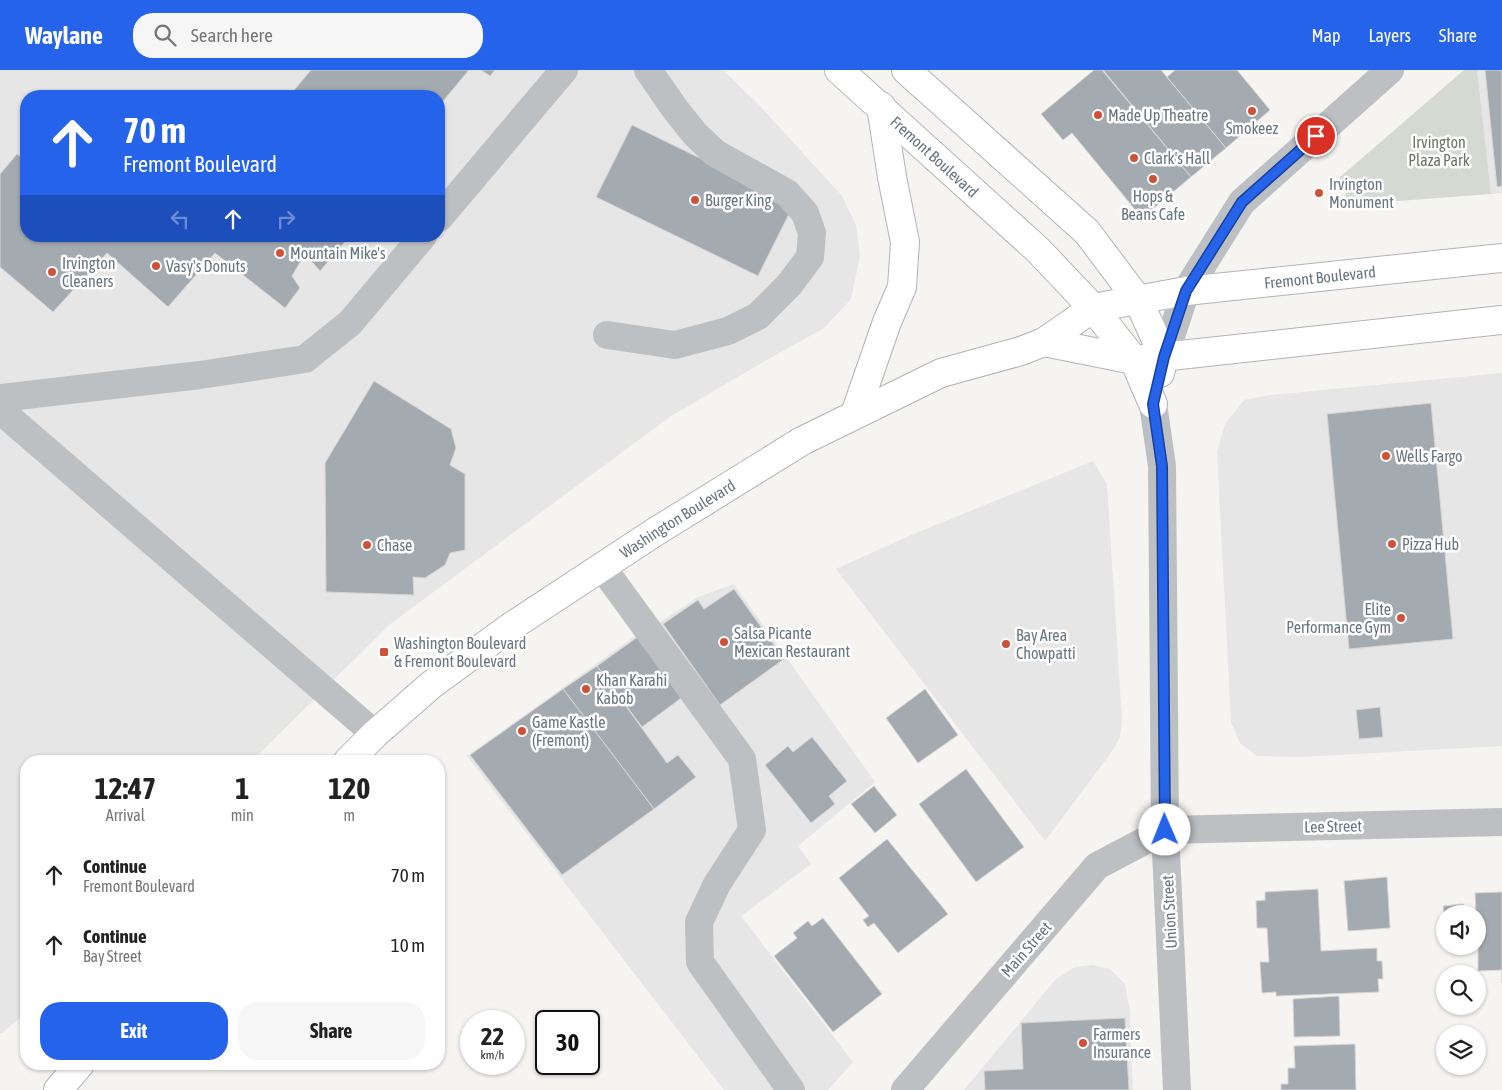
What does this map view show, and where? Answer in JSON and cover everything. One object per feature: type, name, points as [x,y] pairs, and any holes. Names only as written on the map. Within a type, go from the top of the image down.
[{"type":"main road","name":"Fremont Boulevard","points":[[839,70],[1038,250],[1093,308],[1134,360],[1153,404]]},
{"type":"main road","points":[[906,70],[1087,232],[1138,300],[1164,357],[1153,404]]},
{"type":"main road","points":[[855,414],[902,287],[905,242],[892,177],[881,106]]},
{"type":"main road","name":"Fremont Boulevard","points":[[1044,342],[1093,308],[1186,291],[1502,258]]},
{"type":"main road","points":[[1044,342],[1134,360],[1502,320]]},
{"type":"main road","name":"Washington Boulevard","points":[[354,755],[375,734],[439,680],[509,628],[602,566],[802,441],[941,373],[1021,351],[1044,342]]},
{"type":"main road","points":[[58,1090],[75,1070]]},
{"type":"street","points":[[445,211],[564,70]]},
{"type":"street","points":[[607,335],[674,345],[728,331],[758,316],[789,285],[810,257],[812,233],[805,213],[787,193],[714,154],[675,109],[648,70]]},
{"type":"street","points":[[1164,357],[1186,291],[1242,202],[1390,70]]},
{"type":"street","points":[[0,398],[200,375],[305,360],[350,323],[418,242]]},
{"type":"street","name":"Union Street","points":[[1153,404],[1162,466],[1165,830],[1177,1090]]},
{"type":"street","points":[[0,410],[375,734]]},
{"type":"street","points":[[602,566],[742,760],[752,830],[717,884],[699,922],[700,962],[790,1090]]},
{"type":"street","name":"Lee Street","points":[[1165,830],[1502,822]]},
{"type":"street","name":"Main Street","points":[[906,1090],[1097,866],[1165,830]]},
{"type":"shaded area","points":[[0,70],[723,70],[760,106],[842,196],[856,225],[860,256],[851,299],[824,328],[671,416],[389,625],[258,755],[20,755],[20,1018],[0,1033]]},
{"type":"shaded area","points":[[1477,70],[1502,70],[1502,193],[1491,194]]},
{"type":"shaded area","points":[[1502,373],[1502,746],[1300,757],[1257,756],[1240,743],[1231,722],[1217,452],[1225,424],[1244,400],[1271,395]]},
{"type":"shaded area","name":"Bay Area Chowpatti","points":[[1093,461],[1107,484],[1122,720],[1120,737],[1113,750],[1045,841],[836,569],[909,536]]},
{"type":"shaded area","points":[[734,584],[875,782],[798,846],[811,864],[741,916],[853,1062],[828,1090],[724,1090],[467,756],[639,633],[662,621],[698,597]]},
{"type":"shaded area","points":[[1092,965],[1110,969],[1125,984],[1130,1011],[1133,1090],[964,1090],[1055,980],[1075,967]]},
{"type":"green space","name":"Irvington Plaza Park","points":[[1464,70],[1477,70],[1491,194],[1345,205],[1346,191],[1339,178]]},
{"type":"building","points":[[311,70],[469,70],[445,99],[445,90],[294,90]]},
{"type":"building","points":[[481,70],[495,70],[490,76]]},
{"type":"building","name":"Clark's Hall","points":[[1094,70],[1102,70],[1191,177],[1142,218],[1072,133],[1063,140],[1041,114]]},
{"type":"building","points":[[1103,70],[1161,70],[1226,148],[1191,177]]},
{"type":"building","points":[[1175,70],[1237,70],[1270,110],[1226,148],[1167,77]]},
{"type":"building","points":[[1485,70],[1502,70],[1502,186],[1497,187]]},
{"type":"building","name":"Burger King","points":[[632,125],[794,204],[758,276],[596,197]]},
{"type":"building","points":[[17,154],[20,156],[20,242],[345,242],[320,271],[305,254],[292,276],[300,288],[285,308],[215,253],[168,307],[107,253],[53,312],[0,267],[0,174]]},
{"type":"building","points":[[374,381],[451,429],[456,448],[450,465],[465,474],[465,550],[450,553],[445,565],[425,578],[413,577],[414,595],[326,592],[325,463]]},
{"type":"building","points":[[1431,403],[1453,639],[1349,649],[1327,414]]},
{"type":"building","name":"Salsa Picante Mexican Restaurant","points":[[734,589],[784,659],[720,705],[663,624],[698,600],[704,609]]},
{"type":"building","points":[[639,636],[684,696],[642,727],[597,666]]},
{"type":"building","points":[[597,666],[667,763],[678,755],[696,777],[654,809],[563,689]]},
{"type":"building","points":[[563,689],[654,809],[562,875],[470,755]]},
{"type":"building","points":[[925,689],[958,735],[918,763],[886,718]]},
{"type":"building","points":[[1380,707],[1383,737],[1359,739],[1356,710]]},
{"type":"building","points":[[812,737],[847,781],[829,796],[835,804],[811,823],[765,765],[788,746],[793,752]]},
{"type":"building","points":[[966,769],[1024,847],[976,882],[919,804]]},
{"type":"building","points":[[874,786],[897,815],[875,833],[851,804]]},
{"type":"building","points":[[887,839],[948,914],[898,953],[874,923],[868,927],[863,920],[869,916],[839,878]]},
{"type":"building","points":[[1387,877],[1390,928],[1348,931],[1344,881]]},
{"type":"building","points":[[1318,889],[1321,951],[1377,948],[1377,961],[1382,961],[1383,979],[1378,979],[1379,992],[1276,996],[1276,992],[1262,993],[1260,962],[1269,962],[1267,928],[1257,928],[1256,901],[1265,900],[1265,892]]},
{"type":"building","points":[[1502,892],[1502,970],[1486,971],[1486,965],[1478,965],[1478,955],[1486,955],[1486,905],[1476,905],[1475,893]]},
{"type":"building","points":[[823,918],[882,994],[833,1032],[774,956],[797,938],[793,933],[808,921],[812,926]]},
{"type":"building","points":[[1339,996],[1340,1036],[1294,1037],[1293,999]]},
{"type":"building","points":[[1125,1018],[1129,1090],[985,1090],[984,1071],[1023,1069],[1021,1023]]},
{"type":"building","points":[[1355,1044],[1356,1090],[1281,1090],[1281,1084],[1288,1084],[1288,1068],[1295,1068],[1294,1046]]},
{"type":"place","name":"Smokeez","points":[[1252,111]]},
{"type":"place","name":"Made Up Theatre","points":[[1098,115]]},
{"type":"place","name":"Clark's Hall","points":[[1134,158]]},
{"type":"place","name":"Hops & Beans Cafe","points":[[1153,179]]},
{"type":"place","name":"Irvington Monument","points":[[1319,193]]},
{"type":"place","name":"Burger King","points":[[695,200]]},
{"type":"place","name":"Mountain Mike's","points":[[280,253]]},
{"type":"place","name":"Vasy's Donuts","points":[[156,266]]},
{"type":"place","name":"Irvington Cleaners","points":[[52,272]]},
{"type":"place","name":"Wells Fargo","points":[[1386,456]]},
{"type":"place","name":"Pizza Hub","points":[[1392,544]]},
{"type":"place","name":"Chase","points":[[367,545]]},
{"type":"place","name":"Elite Performance Gym","points":[[1401,618]]},
{"type":"place","name":"Salsa Picante Mexican Restaurant","points":[[724,642]]},
{"type":"place","name":"Bay Area Chowpatti","points":[[1006,644]]},
{"type":"place","name":"Washington Boulevard & Fremont Boulevard","points":[[384,652]]},
{"type":"place","name":"Khan Karahi Kabob","points":[[586,689]]},
{"type":"place","name":"Game Kastle (Fremont)","points":[[522,731]]},
{"type":"place","name":"Farmers Insurance","points":[[1083,1043]]},
{"type":"route","points":[[1165,830],[1162,466],[1153,404],[1164,357],[1186,291],[1242,202],[1316,136]]}]
